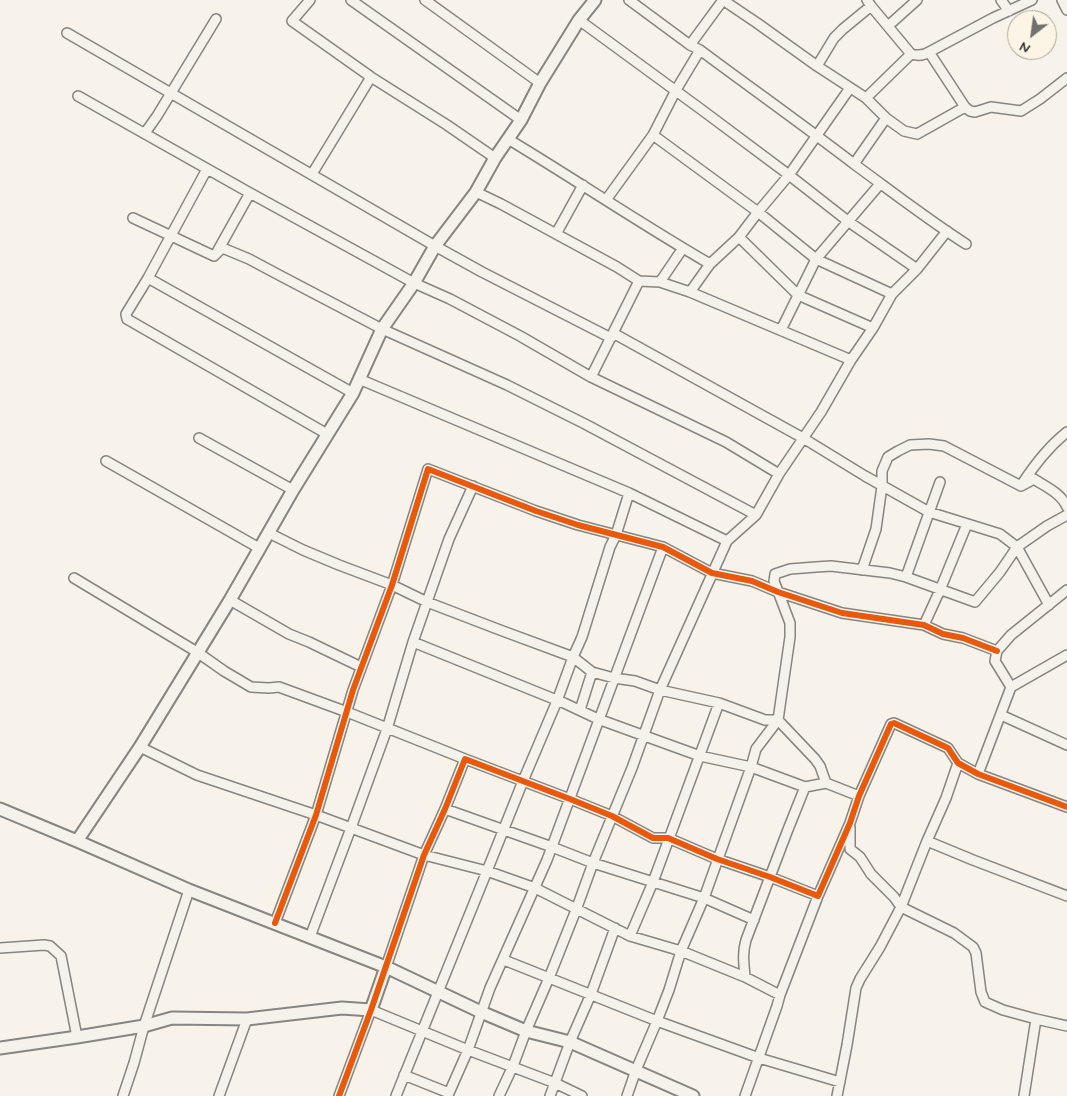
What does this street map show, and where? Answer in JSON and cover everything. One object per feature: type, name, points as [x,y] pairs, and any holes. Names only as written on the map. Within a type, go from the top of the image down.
[{"type":"street","points":[[310,0],[292,21],[371,77],[495,158]]},
{"type":"street","points":[[351,0],[521,120]]},
{"type":"street","points":[[425,0],[540,83]]},
{"type":"street","points":[[77,841],[140,747],[230,600],[293,490],[353,393],[382,329],[414,283],[435,246],[476,192],[495,158],[521,120],[540,83],[579,20],[595,0]]},
{"type":"street","points":[[630,0],[880,184],[966,244]]},
{"type":"street","points":[[690,45],[723,0],[866,98],[886,118],[904,131],[917,134],[965,107]]},
{"type":"street","points":[[888,26],[917,0]]},
{"type":"street","points":[[1011,10],[1032,0]]},
{"type":"street","points":[[1062,0],[1067,10]]},
{"type":"street","points":[[817,66],[834,38],[869,3],[911,54],[918,56],[1007,12]]},
{"type":"street","points":[[145,134],[216,19]]},
{"type":"street","points":[[579,20],[676,90],[849,222],[917,269]]},
{"type":"street","points":[[67,34],[435,246],[482,272],[612,335],[803,438],[929,512],[1000,534],[1017,547],[1049,604]]},
{"type":"street","points":[[606,200],[653,134],[700,50]]},
{"type":"street","points":[[929,52],[965,107],[975,112],[991,107],[1021,111],[1067,78]]},
{"type":"street","points":[[866,98],[911,54]]},
{"type":"street","points":[[312,174],[371,77]]},
{"type":"street","points":[[690,292],[710,264],[738,237],[789,175],[850,88]]},
{"type":"street","points":[[78,96],[414,283],[450,299],[520,336],[591,377],[726,442],[779,474]]},
{"type":"street","points":[[854,164],[886,118]]},
{"type":"street","points":[[653,134],[758,212],[816,259],[892,294]]},
{"type":"street","points":[[508,139],[710,264]]},
{"type":"street","points":[[207,169],[148,278],[126,314],[127,319],[327,434]]},
{"type":"street","points":[[781,330],[816,259],[880,184]]},
{"type":"street","points":[[556,234],[584,185]]},
{"type":"street","points":[[476,192],[617,267],[639,281],[660,282],[690,292],[851,360]]},
{"type":"street","points":[[214,256],[250,193]]},
{"type":"street","points":[[133,218],[214,256]]},
{"type":"street","points":[[499,1096],[576,910],[660,690],[727,541],[756,515],[779,474],[821,412],[892,294],[917,269],[947,231]]},
{"type":"street","points":[[738,237],[798,295],[873,328]]},
{"type":"street","points":[[660,282],[683,248]]},
{"type":"street","points":[[214,256],[221,249],[229,250],[279,274],[382,329],[507,385],[585,424],[756,515]]},
{"type":"street","points":[[148,278],[353,393]]},
{"type":"street","points":[[591,377],[639,281]]},
{"type":"street","points":[[359,379],[629,493],[727,541]]},
{"type":"street","points":[[1021,486],[1042,455],[1067,432]]},
{"type":"street","points":[[199,438],[293,490]]},
{"type":"street","points":[[862,570],[876,529],[882,472],[888,457],[898,450],[910,445],[929,444],[944,446],[1021,486]]},
{"type":"street","points":[[106,461],[259,548]]},
{"type":"street","points":[[275,924],[316,815],[361,667],[392,585],[428,468],[536,511],[578,525],[663,547],[712,573],[752,581],[778,592],[842,613],[924,625],[943,634],[963,638],[997,651]]},
{"type":"street","points":[[1021,486],[1034,480],[1059,495],[1067,507]]},
{"type":"street","points":[[906,577],[940,482]]},
{"type":"street","points":[[310,937],[387,729],[449,539],[473,486]]},
{"type":"street","points":[[396,1096],[582,637],[629,493]]},
{"type":"street","points":[[627,1096],[669,990],[681,951],[704,898],[756,749],[778,720],[790,638],[790,623],[774,581],[775,574],[790,569],[816,566],[890,573],[974,602],[1000,572],[1017,547],[1047,526],[1067,515]]},
{"type":"street","points":[[924,625],[966,524]]},
{"type":"street","points":[[269,533],[338,566],[392,585],[427,602],[573,657],[592,672],[635,681],[660,690],[719,704],[764,720],[778,720],[815,759],[820,766],[826,783]]},
{"type":"street","points":[[404,1075],[450,1095],[481,1012],[552,847],[663,547]]},
{"type":"street","points":[[74,578],[251,687],[279,687],[347,712],[612,816],[654,838],[668,838],[717,859],[818,896]]},
{"type":"street","points":[[1011,687],[995,661],[997,651],[1011,635],[1067,590]]},
{"type":"street","points":[[230,600],[289,634],[361,667]]},
{"type":"street","points":[[414,642],[564,703],[598,719],[700,756],[751,767],[804,787],[826,783],[859,796]]},
{"type":"street","points":[[978,774],[1011,687],[1067,655]]},
{"type":"street","points":[[580,710],[592,672]]},
{"type":"street","points":[[630,936],[653,882],[719,704]]},
{"type":"street","points":[[1001,715],[1067,745]]},
{"type":"street","points":[[745,1096],[780,995],[818,896],[850,822],[859,796],[892,724],[948,748],[958,763],[978,774],[1067,807]]},
{"type":"street","points":[[140,747],[197,775],[316,815],[424,855],[488,871],[535,888],[630,936],[681,951],[745,977],[780,995]]},
{"type":"street","points":[[339,1096],[371,1010],[424,855],[465,759]]},
{"type":"street","points":[[837,1096],[856,988],[887,936],[901,907],[946,798],[958,763]]},
{"type":"street","points":[[745,977],[743,950],[804,787]]},
{"type":"street","points":[[445,808],[593,863],[704,898],[754,920]]},
{"type":"street","points":[[0,809],[190,890],[386,967],[526,1031],[570,1042],[693,1096]]},
{"type":"street","points":[[850,822],[850,849],[860,857],[871,874],[894,897],[901,907],[954,933],[973,946],[976,953],[980,992],[985,1002],[1003,1010],[1036,1020],[1067,1026]]},
{"type":"street","points":[[927,841],[1067,896]]},
{"type":"street","points":[[122,1096],[190,890]]},
{"type":"street","points":[[550,1096],[615,928]]},
{"type":"street","points":[[0,948],[44,945],[55,949],[61,956],[77,1037]]},
{"type":"street","points":[[504,960],[759,1058],[840,1082]]},
{"type":"street","points":[[0,1048],[144,1026],[172,1018],[248,1019],[342,1008],[371,1010],[555,1083],[582,1096]]},
{"type":"street","points":[[219,1096],[248,1019]]},
{"type":"street","points":[[1024,1096],[1036,1020]]},
{"type":"cycle path","points":[[275,923],[316,815],[353,690],[392,585],[428,469],[536,511],[578,525],[663,547],[712,573],[752,581],[778,592],[842,613],[924,625],[943,634],[963,638],[997,651]]},
{"type":"cycle path","points":[[339,1096],[371,1010],[424,855],[465,759],[612,816],[653,838],[668,838],[717,859],[818,896],[891,724],[894,723],[948,748],[958,763],[978,774],[1067,807]]}]
